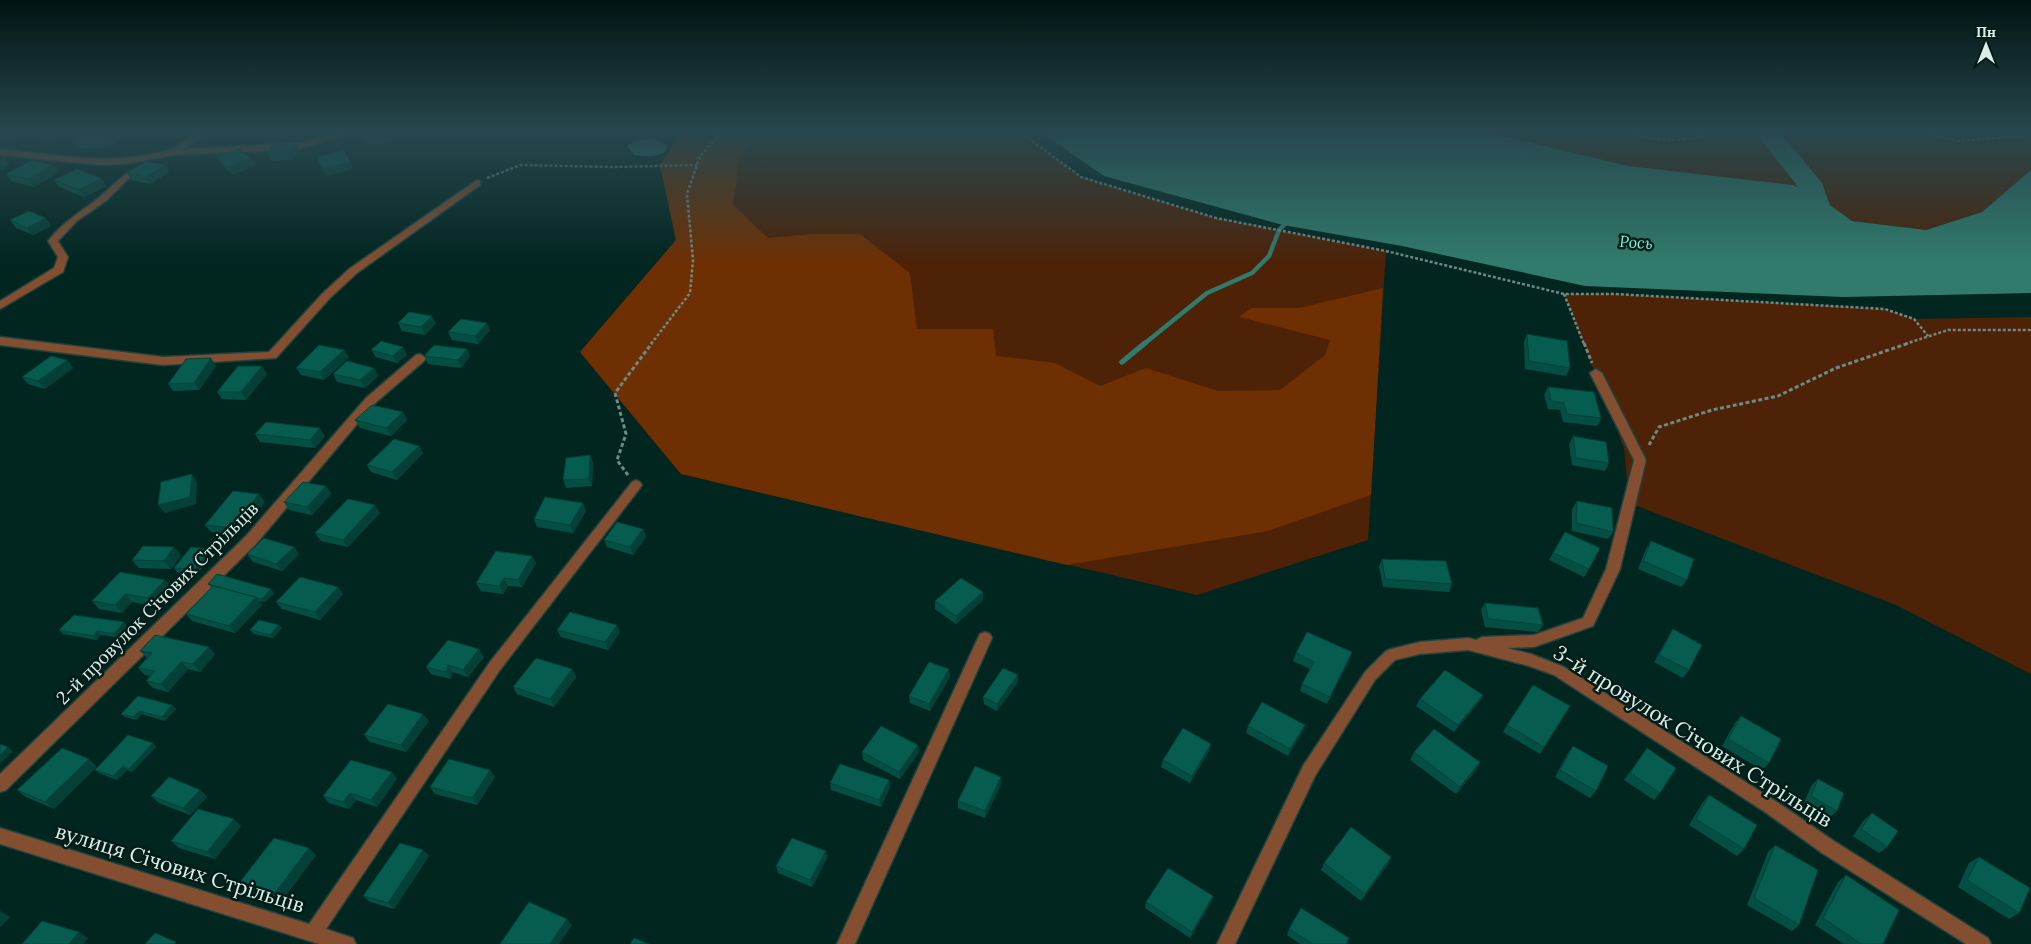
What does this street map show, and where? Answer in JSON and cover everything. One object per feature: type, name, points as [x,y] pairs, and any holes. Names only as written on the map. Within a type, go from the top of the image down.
[{"type":"street","points":[[0,306],[59,270],[63,257],[53,241],[74,219],[104,198],[129,176]]},
{"type":"street","points":[[0,341],[163,361],[272,355],[326,296],[353,271],[477,183]]},
{"type":"street","name":"2-й провулок Січових Стрільців","points":[[0,785],[251,540],[370,401],[420,358]]},
{"type":"street","points":[[1468,644],[1534,641],[1588,622],[1612,569],[1640,460],[1596,373]]},
{"type":"street","points":[[313,933],[495,666],[636,485]]},
{"type":"street","points":[[846,944],[984,638]]},
{"type":"street","name":"3-й провулок Січових Стрільців","points":[[1226,944],[1309,771],[1370,676],[1390,655],[1420,648],[1468,644],[1531,660],[1559,671],[1771,807],[1828,847],[1982,944]]},
{"type":"street","name":"вулиця Січових Стрільців","points":[[0,836],[347,944]]},
{"type":"path","points":[[477,183],[494,176]]},
{"type":"path","points":[[636,485],[617,460],[626,434],[614,393],[690,293],[693,260],[687,194],[693,176]]},
{"type":"path","points":[[1080,176],[1216,218],[1386,251],[1564,294],[1616,294],[1884,309],[1914,319],[1928,336]]},
{"type":"path","points":[[1564,294],[1596,373]]},
{"type":"path","points":[[1640,460],[1659,427],[1712,410],[1778,396],[1836,368],[1928,336],[1948,330],[2031,330]]},
{"type":"shaded area","points":[[662,176],[1080,176],[1216,218],[1386,251],[1368,540],[1197,595],[681,474],[580,352],[676,240]]},
{"type":"shaded area","points":[[662,176],[737,176],[733,205],[768,238],[813,234],[860,234],[910,273],[917,329],[993,329],[996,356],[1055,363],[1100,386],[1146,368],[1218,391],[1280,390],[1325,355],[1330,340],[1239,317],[1251,308],[1299,308],[1383,288],[1371,495],[1268,531],[1067,565],[681,474],[580,352],[676,240]]},
{"type":"shaded area","points":[[1686,176],[2024,176],[1982,212],[1926,230],[1852,221],[1823,200]]},
{"type":"shaded area","points":[[1564,294],[1615,294],[1885,309],[1914,319],[2031,317],[2031,674],[1896,605],[1629,503],[1624,448]]},
{"type":"water","name":"Рось","points":[[1104,176],[1715,176],[1793,185],[1823,200],[1852,221],[1926,230],[1982,212],[2024,176],[2031,176],[2031,293],[1843,297],[1585,286],[1402,246],[1283,225]]},
{"type":"building","points":[[15,176],[33,176],[28,179]]},
{"type":"building","points":[[62,176],[96,176],[101,178],[79,190],[54,180]]},
{"type":"building","points":[[29,211],[46,218],[27,228],[10,220]]},
{"type":"building","points":[[409,312],[432,316],[421,327],[398,323]]},
{"type":"building","points":[[461,319],[487,323],[475,336],[448,332]]},
{"type":"building","points":[[1527,334],[1567,341],[1570,368],[1529,361]]},
{"type":"building","points":[[381,341],[403,347],[393,356],[371,350]]},
{"type":"building","points":[[319,345],[344,350],[320,372],[296,368]]},
{"type":"building","points":[[434,345],[467,349],[458,360],[424,356]]},
{"type":"building","points":[[51,356],[67,360],[38,381],[22,377]]},
{"type":"building","points":[[211,358],[194,383],[168,384],[186,359]]},
{"type":"building","points":[[347,361],[374,368],[360,380],[333,374]]},
{"type":"building","points":[[238,366],[262,366],[241,392],[217,392]]},
{"type":"building","points":[[1548,387],[1594,392],[1601,418],[1567,414],[1564,403],[1551,401]]},
{"type":"building","points":[[372,405],[403,412],[386,428],[355,420]]},
{"type":"building","points":[[266,422],[320,428],[310,440],[255,434]]},
{"type":"building","points":[[1573,436],[1606,442],[1609,463],[1576,458]]},
{"type":"building","points":[[394,439],[419,446],[392,472],[367,465]]},
{"type":"building","points":[[590,455],[589,479],[563,480],[566,458]]},
{"type":"building","points":[[192,474],[190,497],[158,505],[161,482]]},
{"type":"building","points":[[303,482],[326,486],[307,507],[284,502]]},
{"type":"building","points":[[233,491],[259,494],[232,528],[205,525]]},
{"type":"building","points":[[545,497],[583,503],[570,525],[534,519]]},
{"type":"building","points":[[348,499],[375,505],[343,540],[315,533]]},
{"type":"building","points":[[1577,501],[1612,508],[1613,532],[1576,523]]},
{"type":"building","points":[[617,522],[643,529],[630,547],[604,540]]},
{"type":"building","points":[[1565,532],[1600,548],[1589,569],[1553,553]]},
{"type":"building","points":[[264,538],[294,547],[276,564],[247,554]]},
{"type":"building","points":[[1651,541],[1694,559],[1687,580],[1643,561]]},
{"type":"building","points":[[143,546],[174,547],[164,561],[132,560]]},
{"type":"building","points":[[191,547],[211,549],[194,570],[174,568]]},
{"type":"building","points":[[496,551],[532,556],[518,580],[504,578],[499,586],[476,583]]},
{"type":"building","points":[[1382,559],[1446,561],[1452,584],[1385,579]]},
{"type":"building","points":[[120,572],[165,580],[148,598],[125,594],[115,605],[92,601]]},
{"type":"building","points":[[217,574],[271,589],[262,599],[208,584]]},
{"type":"building","points":[[300,577],[338,587],[315,612],[276,602]]},
{"type":"building","points":[[961,578],[983,592],[956,616],[935,601]]},
{"type":"building","points":[[213,586],[256,597],[229,626],[186,614]]},
{"type":"building","points":[[1485,603],[1538,608],[1543,625],[1488,619]]},
{"type":"building","points":[[570,612],[617,625],[605,642],[557,630]]},
{"type":"building","points":[[74,615],[124,622],[114,634],[97,631],[93,636],[59,630]]},
{"type":"building","points":[[259,620],[279,625],[270,635],[250,630]]},
{"type":"building","points":[[1673,629],[1702,645],[1689,670],[1659,655]]},
{"type":"building","points":[[1307,632],[1352,652],[1330,697],[1302,684],[1314,662],[1296,653]]},
{"type":"building","points":[[155,635],[209,647],[193,664],[181,662],[161,684],[146,681],[155,671],[138,668],[152,653],[140,651]]},
{"type":"building","points":[[448,640],[479,649],[463,670],[448,665],[446,672],[426,667]]},
{"type":"building","points":[[536,658],[572,669],[550,699],[513,687]]},
{"type":"building","points":[[929,662],[949,669],[929,704],[909,696]]},
{"type":"building","points":[[1003,668],[1018,675],[997,704],[983,697]]},
{"type":"building","points":[[1445,670],[1483,695],[1458,725],[1420,699]]},
{"type":"building","points":[[1533,685],[1570,706],[1544,747],[1507,725]]},
{"type":"building","points":[[138,696],[172,705],[162,717],[139,711],[133,717],[121,714]]},
{"type":"building","points":[[1262,702],[1305,725],[1290,749],[1248,726]]},
{"type":"building","points":[[388,704],[423,714],[401,745],[364,735]]},
{"type":"building","points":[[1741,716],[1781,739],[1769,763],[1728,739]]},
{"type":"building","points":[[881,726],[918,745],[899,772],[862,752]]},
{"type":"building","points":[[1183,728],[1211,744],[1192,776],[1163,760]]},
{"type":"building","points":[[1434,729],[1480,762],[1460,787],[1414,752]]},
{"type":"building","points":[[128,735],[153,743],[129,769],[123,766],[113,776],[95,770]]},
{"type":"building","points":[[0,744],[8,747],[0,755]]},
{"type":"building","points":[[1573,746],[1608,766],[1596,791],[1560,770]]},
{"type":"building","points":[[62,748],[89,759],[45,802],[17,790]]},
{"type":"building","points":[[1647,748],[1676,768],[1660,793],[1630,773]]},
{"type":"building","points":[[449,759],[490,770],[472,798],[430,787]]},
{"type":"building","points":[[351,760],[392,772],[371,800],[350,793],[343,802],[323,796]]},
{"type":"building","points":[[840,764],[889,780],[879,800],[830,783]]},
{"type":"building","points":[[975,766],[1001,777],[985,811],[958,801]]},
{"type":"building","points":[[169,777],[200,790],[183,808],[151,796]]},
{"type":"building","points":[[1818,779],[1844,793],[1837,811],[1811,796]]},
{"type":"building","points":[[1709,795],[1757,825],[1744,849],[1696,819]]},
{"type":"building","points":[[198,809],[234,819],[207,852],[171,841]]},
{"type":"building","points":[[1872,813],[1898,831],[1887,847],[1861,829]]},
{"type":"building","points":[[1351,827],[1391,857],[1365,894],[1324,863]]},
{"type":"building","points":[[274,838],[309,848],[275,893],[240,882]]},
{"type":"building","points":[[792,838],[826,851],[810,880],[776,866]]},
{"type":"building","points":[[400,843],[423,850],[388,903],[363,896]]},
{"type":"building","points":[[1775,845],[1818,870],[1799,925],[1754,898]]},
{"type":"building","points":[[1979,857],[2030,888],[2019,913],[1967,880]]},
{"type":"building","points":[[1168,868],[1213,896],[1192,932],[1146,902]]},
{"type":"building","points":[[1846,875],[1899,910],[1883,944],[1861,944],[1823,918]]},
{"type":"building","points":[[529,902],[567,919],[550,944],[500,944]]},
{"type":"building","points":[[1301,908],[1349,938],[1346,944],[1313,944],[1289,929]]},
{"type":"building","points":[[42,921],[79,932],[69,944],[22,944]]},
{"type":"building","points":[[155,933],[176,942],[174,944],[145,944]]},
{"type":"building","points":[[634,938],[649,944],[630,944]]},
{"type":"waterway","points":[[1803,176],[1809,183],[1818,211],[1841,232]]},
{"type":"waterway","points":[[1144,344],[1207,293],[1252,273],[1269,256],[1279,230],[1288,221]]},
{"type":"waterway","points":[[1122,362],[1145,343]]}]
